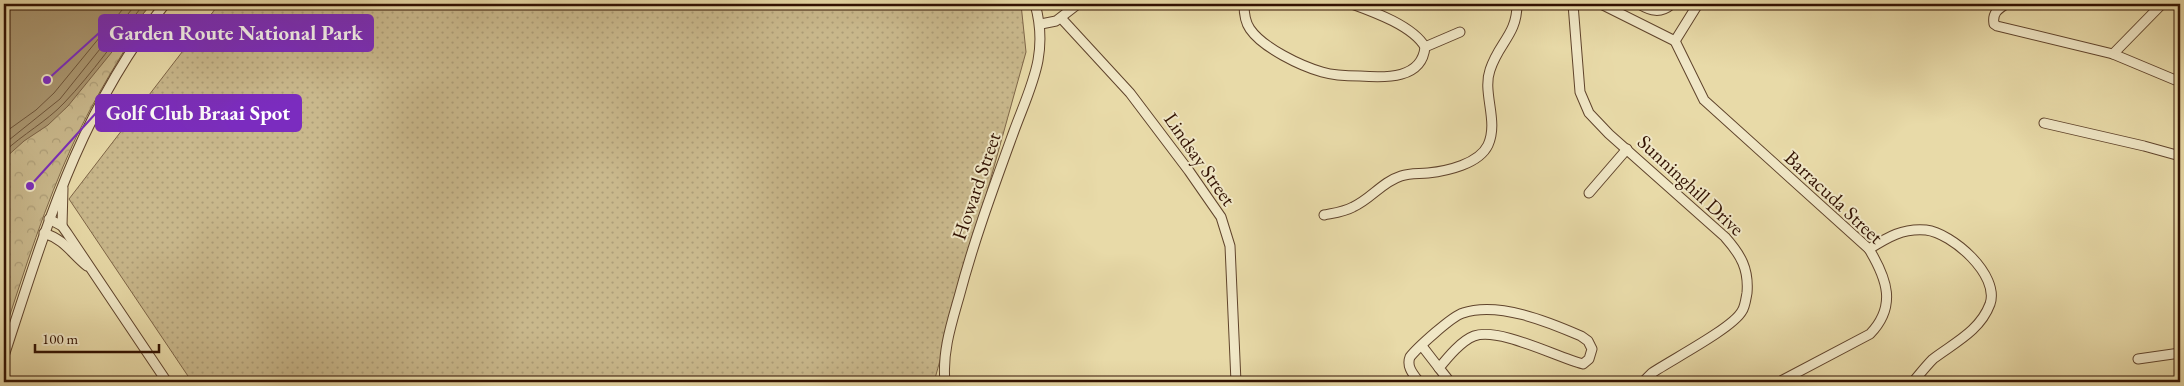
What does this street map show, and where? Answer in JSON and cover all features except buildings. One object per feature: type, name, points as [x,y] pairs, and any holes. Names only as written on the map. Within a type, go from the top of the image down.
[{"type":"street","points":[[4,356],[44,232],[63,181],[83,136],[114,77],[165,4]]},
{"type":"street","name":"Howard Street","points":[[945,382],[944,370],[947,342],[982,217],[1040,56],[1041,24],[1035,4]]},
{"type":"street","points":[[1041,24],[1056,22],[1078,4]]},
{"type":"street","points":[[1244,4],[1246,22],[1262,42],[1308,67],[1338,75],[1396,76],[1417,66],[1424,55],[1425,47],[1415,34],[1370,10],[1352,4]]},
{"type":"street","points":[[1324,215],[1354,207],[1390,180],[1401,176],[1447,170],[1466,163],[1483,153],[1488,145],[1491,134],[1488,77],[1499,48],[1515,25],[1517,4]]},
{"type":"street","name":"Sunninghill Drive","points":[[1573,4],[1580,92],[1584,103],[1597,121],[1725,237],[1741,256],[1746,267],[1748,280],[1743,311],[1737,318],[1722,330],[1652,372],[1643,382]]},
{"type":"street","points":[[1601,4],[1674,41],[1698,4]]},
{"type":"street","points":[[1641,4],[1652,11],[1658,11],[1672,4]]},
{"type":"street","points":[[2006,4],[1998,9],[1993,20],[1997,26],[2113,54],[2180,82]]},
{"type":"street","points":[[2113,54],[2162,4]]},
{"type":"street","name":"Lindsay Street","points":[[1062,18],[1130,93],[1221,217],[1230,246],[1236,382]]},
{"type":"street","points":[[1425,47],[1460,32]]},
{"type":"street","name":"Barracuda Street","points":[[1674,41],[1704,100],[1869,249],[1879,266],[1886,287],[1885,313],[1878,326],[1863,339],[1778,382]]},
{"type":"street","points":[[2044,123],[2180,156]]},
{"type":"street","points":[[1590,193],[1627,149]]},
{"type":"street","points":[[62,226],[63,181]]},
{"type":"street","points":[[49,219],[62,226],[168,382]]},
{"type":"street","points":[[1869,249],[1892,235],[1907,231],[1928,230],[1939,234],[1964,250],[1984,273],[1991,290],[1991,302],[1979,323],[1972,331],[1932,360],[1913,382]]},
{"type":"street","points":[[44,232],[59,239],[76,258],[89,268]]},
{"type":"street","points":[[1419,382],[1408,364],[1410,357],[1460,313],[1501,310],[1576,334],[1585,338],[1592,349],[1589,359],[1583,364],[1495,335],[1479,335],[1468,339],[1439,368]]},
{"type":"street","points":[[1422,346],[1450,382]]},
{"type":"street","points":[[2138,359],[2180,353]]},
{"type":"green space","points":[[4,4],[151,4],[113,51],[132,38],[94,103],[53,190],[4,333]]},
{"type":"green space","points":[[219,4],[1021,4],[1026,52],[934,382],[192,382],[69,199]]},
{"type":"water","points":[[4,4],[151,4],[68,106],[48,125],[24,141],[4,159]]},
{"type":"place","name":"Garden Route National Park","points":[[47,80]]},
{"type":"place","name":"Golf Club Braai Spot","points":[[30,186]]}]
